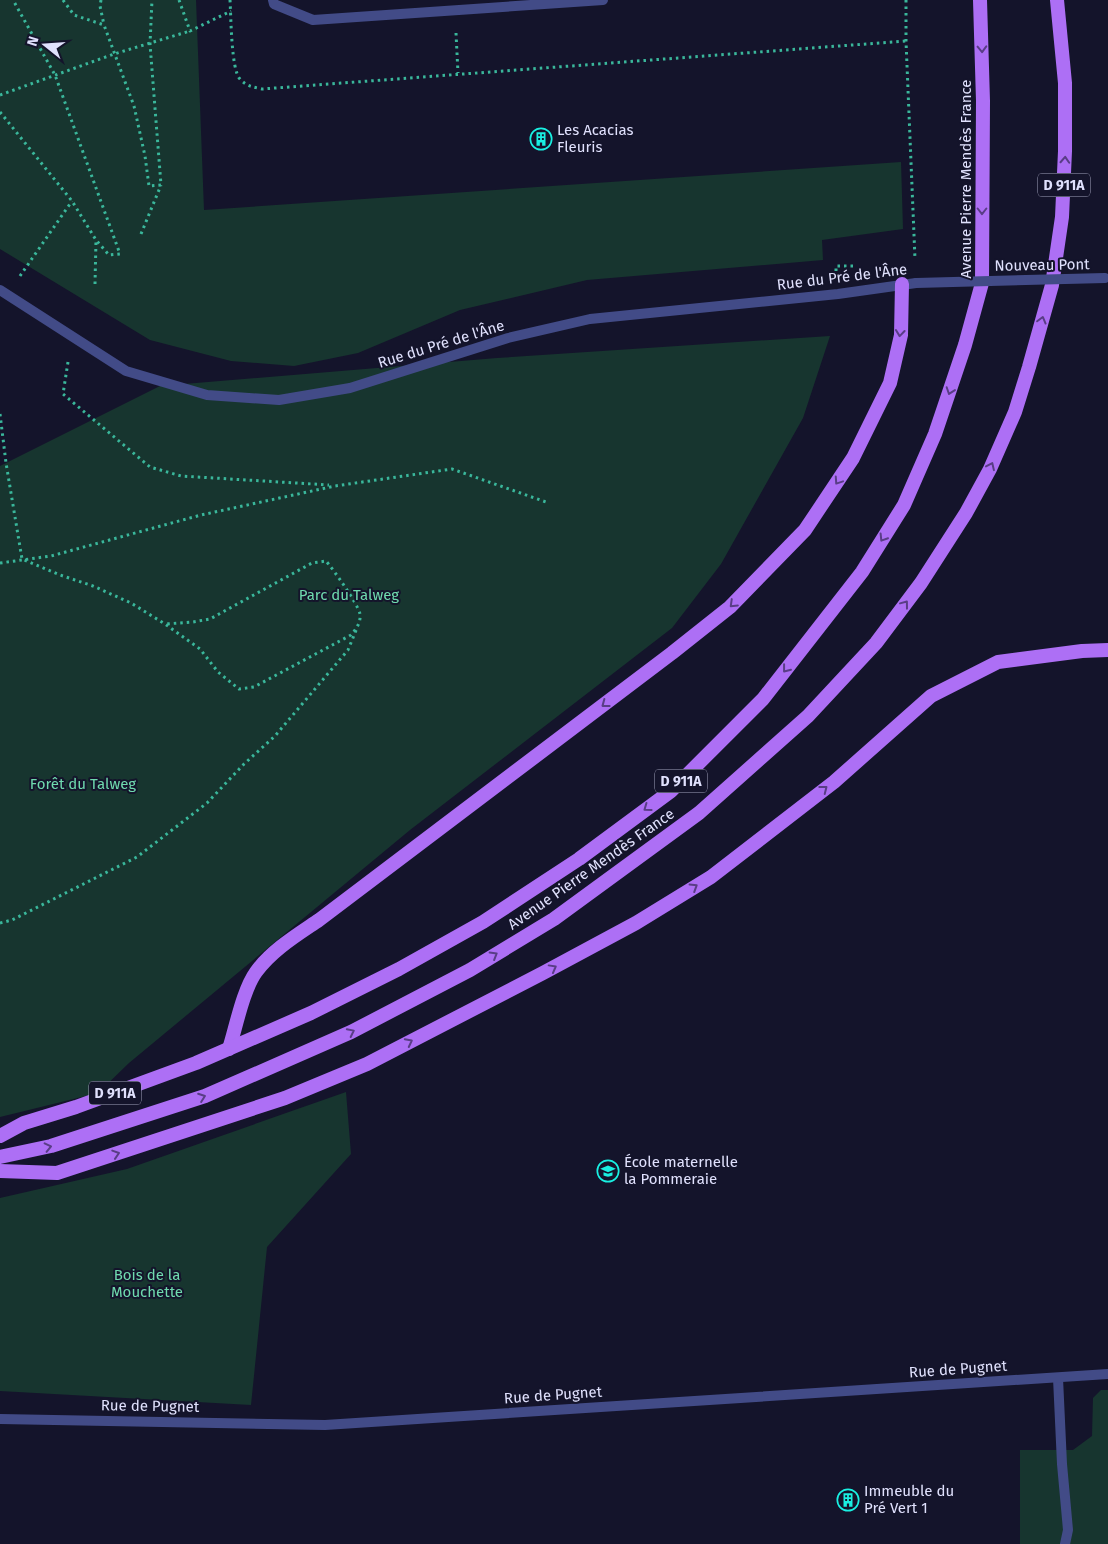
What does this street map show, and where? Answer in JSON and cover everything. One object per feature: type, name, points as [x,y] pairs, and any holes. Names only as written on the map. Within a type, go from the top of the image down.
[{"type":"main road","name":"Avenue Pierre Mendès France","points":[[0,1136],[24,1123],[76,1107],[168,1074],[311,1013],[399,969],[483,922],[580,858],[671,791],[763,699],[862,572],[904,505],[935,434],[966,345],[982,283],[983,101],[980,0]]},
{"type":"main road","name":"Avenue Pierre Mendès France","points":[[0,1157],[51,1146],[204,1096],[351,1032],[470,970],[554,919],[699,813],[808,716],[876,643],[921,584],[966,513],[990,469],[1012,420],[1030,367],[1052,285],[1062,217],[1066,151],[1065,83],[1057,0]]},
{"type":"main road","points":[[229,1049],[244,996],[255,972],[279,948],[319,920],[723,613],[805,530],[853,458],[890,383],[901,335],[909,284]]},
{"type":"main road","points":[[0,1171],[57,1173],[285,1098],[367,1064],[611,936],[711,876],[834,782],[931,696],[998,662],[1082,651],[1108,650]]},
{"type":"street","points":[[272,0],[274,4],[313,20],[455,11],[484,5],[603,0]]},
{"type":"street","name":"Nouveau Pont","points":[[909,284],[1106,279]]},
{"type":"street","name":"Rue du Pré de l'Âne","points":[[4,292],[126,371],[207,394],[279,400],[350,388],[508,338],[590,319],[838,294],[909,284]]},
{"type":"street","name":"Rue de Pugnet","points":[[0,1419],[325,1425],[1108,1374]]},
{"type":"street","points":[[1058,1378],[1062,1464],[1068,1530],[1065,1544]]},
{"type":"path","points":[[0,112],[72,201],[96,240],[109,255],[120,254],[55,75],[13,0]]},
{"type":"path","points":[[63,0],[74,15],[104,25]]},
{"type":"path","points":[[101,0],[100,6],[104,25],[134,106],[146,156],[149,186],[161,184]]},
{"type":"path","points":[[141,234],[161,184],[150,44],[152,0]]},
{"type":"path","points":[[179,0],[190,31]]},
{"type":"path","points":[[230,0],[234,62],[238,78],[248,86],[262,88],[906,41]]},
{"type":"path","points":[[906,0],[915,263]]},
{"type":"path","points":[[0,95],[114,54],[190,31],[231,11]]},
{"type":"path","points":[[455,11],[458,73]]},
{"type":"path","points":[[4,292],[72,201]]},
{"type":"path","points":[[95,284],[96,240]]},
{"type":"path","points":[[73,336],[63,394],[150,466],[181,476],[335,486]]},
{"type":"path","points":[[0,414],[22,559]]},
{"type":"path","points":[[1,562],[51,556],[201,515],[335,486],[452,469],[546,502]]},
{"type":"path","points":[[22,559],[116,596],[166,624],[200,649],[218,672],[239,689],[254,687],[351,635],[358,625]]},
{"type":"path","points":[[0,923],[12,920],[137,857],[207,803],[244,764],[275,736],[348,650],[358,625],[360,613],[337,573],[326,561],[312,562],[210,619],[166,624]]},
{"type":"green space","points":[[0,0],[196,0],[204,210],[901,162],[903,229],[822,240],[823,260],[587,280],[460,310],[358,353],[294,366],[231,361],[150,340],[0,249]]},
{"type":"green space","name":"Parc du Talweg","points":[[830,336],[803,418],[721,564],[672,628],[410,830],[129,1063],[98,1093],[0,1117],[0,466],[160,386],[497,358]]},
{"type":"green space","name":"Bois de la Mouchette","points":[[346,1092],[351,1154],[267,1247],[251,1405],[0,1391],[0,1198],[127,1169]]},
{"type":"green space","points":[[1101,1390],[1108,1390],[1108,1544],[1020,1544],[1020,1450],[1073,1450],[1092,1436],[1093,1398]]},
{"type":"place","name":"Les Acacias Fleuris","points":[[541,139]]},
{"type":"place","name":"École maternelle la Pommeraie","points":[[608,1171]]},
{"type":"place","name":"Immeuble du Pré Vert 1","points":[[848,1500]]},
{"type":"park label","name":"Forêt du Talweg","points":[[83,784]]}]
